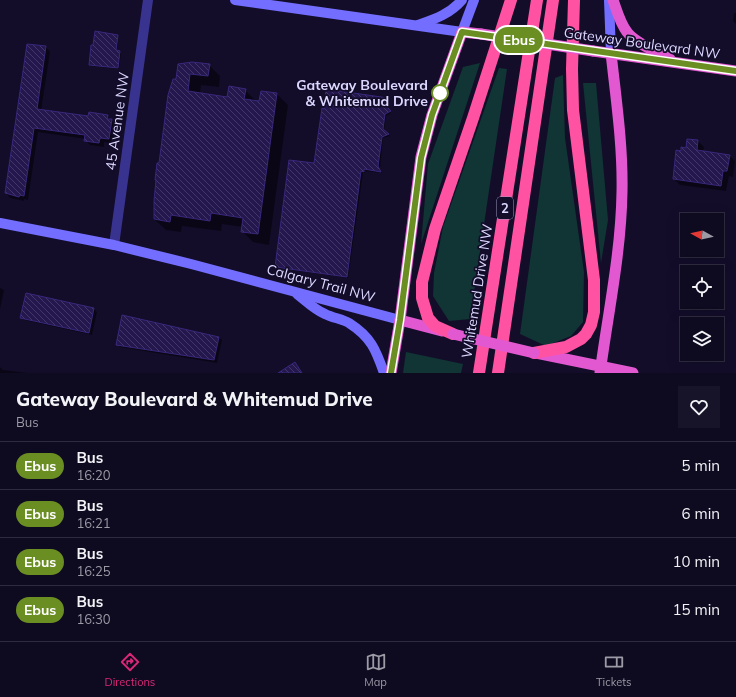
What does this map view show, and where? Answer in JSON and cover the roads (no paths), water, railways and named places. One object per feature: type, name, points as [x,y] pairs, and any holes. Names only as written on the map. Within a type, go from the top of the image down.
[{"type":"highway","points":[[453,334],[435,326],[428,318],[422,298],[422,282],[436,223],[476,111],[511,0]]},
{"type":"highway","name":"Whitemud Drive NW","points":[[479,373],[537,0]]},
{"type":"highway","points":[[498,373],[553,0]]},
{"type":"highway","points":[[534,353],[566,347],[581,339],[591,325],[594,312],[594,280],[573,110],[572,69],[574,0]]},
{"type":"highway","points":[[613,0],[628,34],[642,44],[677,63]]},
{"type":"highway","name":"Gateway Boulevard NW","points":[[462,32],[736,71]]},
{"type":"highway","points":[[391,373],[400,320],[421,158],[432,115],[462,32]]},
{"type":"highway","points":[[601,370],[616,272],[622,193],[621,146],[611,53]]},
{"type":"highway","name":"Calgary Trail NW","points":[[400,320],[601,370],[633,373]]},
{"type":"main road","name":"Gateway Boulevard NW","points":[[235,0],[462,32]]},
{"type":"main road","points":[[415,26],[443,16],[452,10],[462,0]]},
{"type":"main road","points":[[462,32],[474,0]]},
{"type":"main road","points":[[609,0],[611,53]]},
{"type":"main road","name":"Calgary Trail NW","points":[[0,223],[114,245],[400,320]]},
{"type":"main road","points":[[292,291],[324,314],[348,323],[364,334],[373,345],[384,373]]},
{"type":"street","name":"45 Avenue NW","points":[[114,245],[148,0]]},
{"type":"place","name":"Gateway Boulevard & Whitemud Drive","points":[[440,93]]}]
